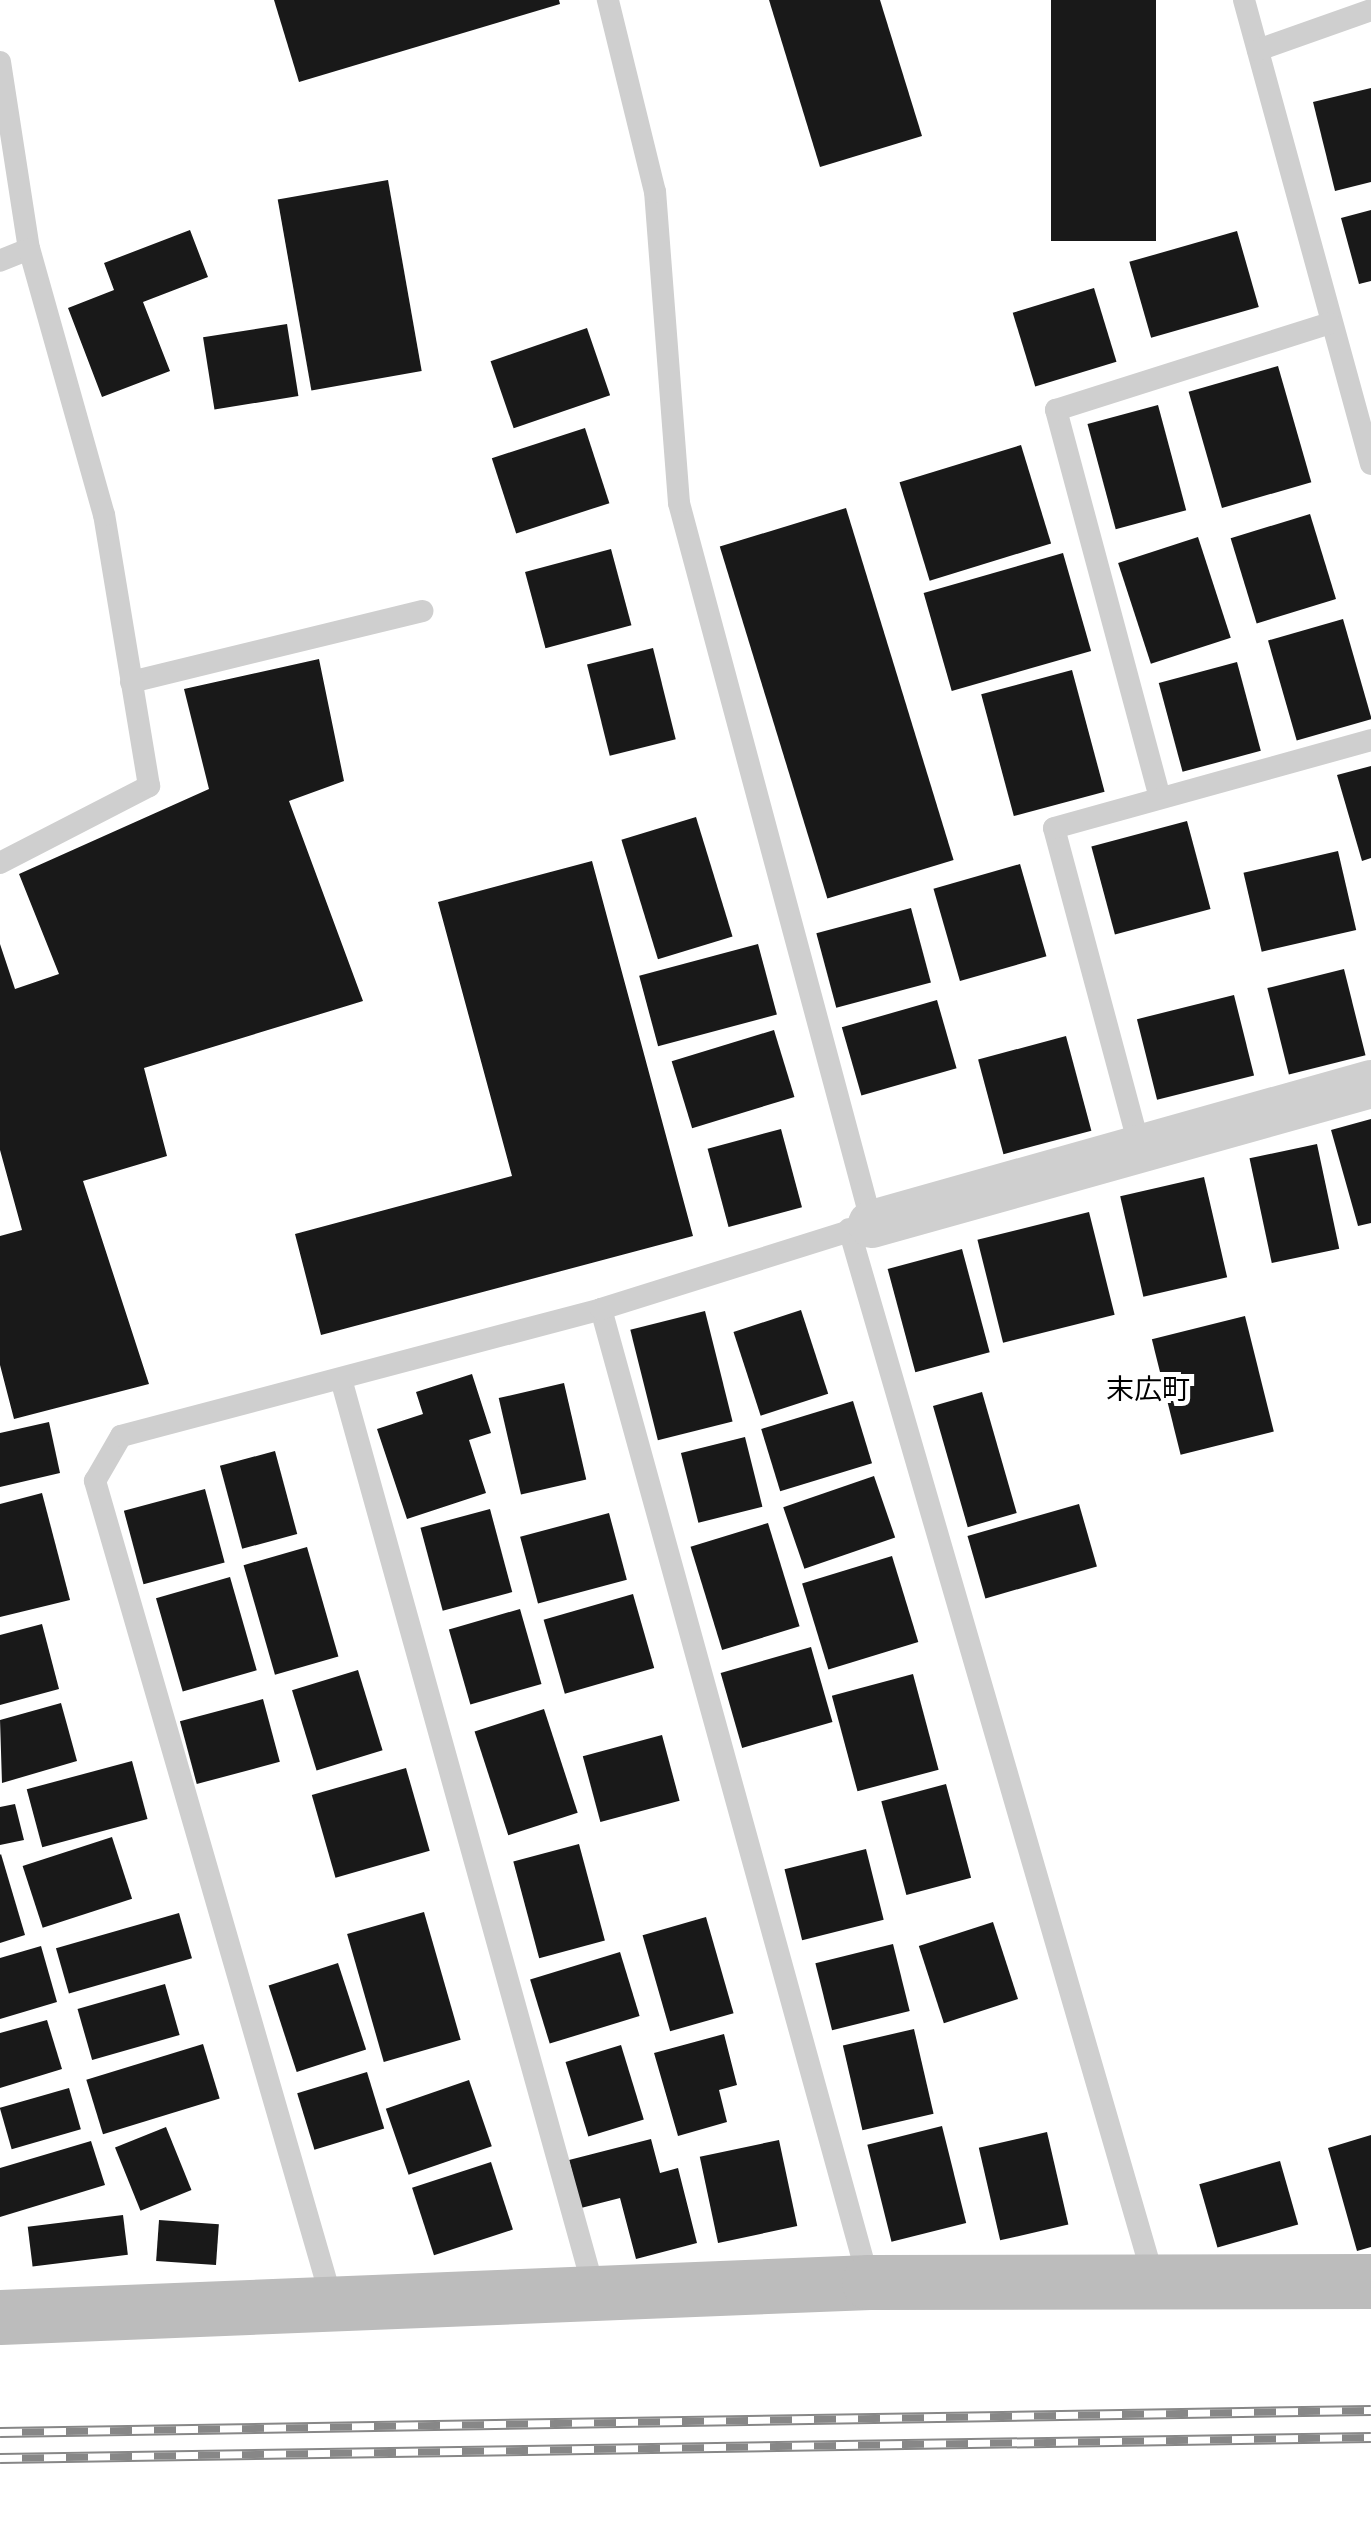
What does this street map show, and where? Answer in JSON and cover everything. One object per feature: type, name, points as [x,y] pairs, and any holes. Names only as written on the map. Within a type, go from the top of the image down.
[{"type":"street","points":[[861,1226],[1371,1084]]},
{"type":"street","points":[[0,2316],[870,2282],[1371,2282]]},
{"type":"lane","points":[[608,0],[655,192],[680,502],[861,1226],[1154,2280]]},
{"type":"lane","points":[[1244,0],[1371,464]]},
{"type":"lane","points":[[1258,50],[1371,10]]},
{"type":"lane","points":[[0,62],[29,249],[104,515],[149,786],[0,863]]},
{"type":"lane","points":[[0,262],[29,249]]},
{"type":"lane","points":[[1160,798],[1056,410],[1330,323]]},
{"type":"lane","points":[[132,682],[422,611]]},
{"type":"lane","points":[[1140,1148],[1054,828],[1371,740]]},
{"type":"lane","points":[[332,2301],[94,1481],[121,1436],[601,1309],[861,1226]]},
{"type":"lane","points":[[601,1309],[870,2282]]},
{"type":"lane","points":[[341,1379],[594,2290]]},
{"type":"building","points":[[274,0],[559,0],[560,4],[299,82]]},
{"type":"building","points":[[769,0],[880,0],[922,136],[820,167]]},
{"type":"building","points":[[1051,0],[1156,0],[1156,241],[1051,241]]},
{"type":"building","points":[[1371,88],[1371,182],[1335,191],[1313,102]]},
{"type":"building","points":[[388,180],[422,371],[311,391],[278,199]]},
{"type":"building","points":[[1371,210],[1371,281],[1359,284],[1341,218]]},
{"type":"building","points":[[190,230],[208,277],[143,302],[170,371],[102,397],[68,308],[114,290],[104,263]]},
{"type":"building","points":[[1237,231],[1259,307],[1151,338],[1129,262]]},
{"type":"building","points":[[1094,288],[1117,362],[1035,386],[1013,313]]},
{"type":"building","points":[[287,324],[298,396],[214,409],[203,337]]},
{"type":"building","points":[[587,328],[610,395],[514,428],[491,361]]},
{"type":"building","points":[[1278,366],[1311,482],[1222,508],[1189,392]]},
{"type":"building","points":[[1158,405],[1186,510],[1116,529],[1087,424]]},
{"type":"building","points":[[585,428],[609,503],[516,533],[492,458]]},
{"type":"building","points":[[1021,445],[1051,543],[930,581],[900,482]]},
{"type":"building","points":[[846,508],[954,860],[827,899],[720,547]]},
{"type":"building","points":[[1310,514],[1336,599],[1257,623],[1231,538]]},
{"type":"building","points":[[1198,537],[1231,638],[1151,664],[1118,563]]},
{"type":"building","points":[[611,549],[631,625],[545,648],[525,572]]},
{"type":"building","points":[[1063,553],[1091,651],[952,691],[924,593]]},
{"type":"building","points":[[1343,619],[1371,719],[1297,740],[1268,640]]},
{"type":"building","points":[[653,648],[676,739],[610,756],[587,664]]},
{"type":"building","points":[[319,659],[344,781],[289,801],[363,1001],[144,1068],[167,1156],[83,1181],[149,1384],[14,1419],[0,1365],[0,1236],[22,1230],[0,1150],[0,944],[15,989],[59,974],[19,874],[209,789],[184,689]]},
{"type":"building","points":[[1237,662],[1261,751],[1183,772],[1159,683]]},
{"type":"building","points":[[1072,670],[1105,792],[1014,816],[981,694]]},
{"type":"building","points":[[1371,766],[1371,858],[1362,861],[1337,775]]},
{"type":"building","points":[[696,817],[733,937],[658,959],[621,840]]},
{"type":"building","points":[[1187,821],[1211,909],[1115,935],[1091,847]]},
{"type":"building","points":[[1338,851],[1356,930],[1262,952],[1243,873]]},
{"type":"building","points":[[592,861],[693,1236],[321,1335],[295,1234],[512,1176],[438,902]]},
{"type":"building","points":[[1020,864],[1046,956],[960,981],[933,889]]},
{"type":"building","points":[[911,908],[931,982],[836,1008],[816,933]]},
{"type":"building","points":[[758,944],[777,1015],[658,1046],[639,976]]},
{"type":"building","points":[[1344,969],[1366,1055],[1289,1074],[1267,988]]},
{"type":"building","points":[[1234,995],[1254,1076],[1157,1100],[1137,1019]]},
{"type":"building","points":[[937,1000],[957,1068],[861,1096],[842,1027]]},
{"type":"building","points":[[774,1030],[794,1097],[692,1128],[672,1061]]},
{"type":"building","points":[[1066,1036],[1091,1131],[1003,1154],[978,1060]]},
{"type":"building","points":[[1371,1119],[1371,1223],[1358,1226],[1331,1130]]},
{"type":"building","points":[[781,1129],[802,1207],[729,1227],[708,1149]]},
{"type":"building","points":[[1317,1144],[1339,1249],[1272,1263],[1250,1158]]},
{"type":"building","points":[[1204,1177],[1227,1277],[1143,1297],[1120,1196]]},
{"type":"building","points":[[1089,1212],[1115,1315],[1003,1343],[977,1240]]},
{"type":"building","points":[[962,1249],[990,1352],[915,1372],[888,1269]]},
{"type":"building","points":[[801,1310],[828,1394],[761,1416],[733,1332]]},
{"type":"building","points":[[705,1311],[733,1422],[658,1440],[630,1330]]},
{"type":"building","points":[[1245,1316],[1274,1431],[1181,1455],[1152,1339]]},
{"type":"building","points":[[472,1374],[491,1433],[469,1440],[486,1493],[407,1519],[377,1429],[423,1414],[416,1392]]},
{"type":"building","points":[[564,1383],[586,1479],[521,1495],[499,1398]]},
{"type":"building","points":[[982,1392],[1017,1513],[968,1527],[933,1406]]},
{"type":"building","points":[[853,1401],[872,1463],[780,1491],[761,1429]]},
{"type":"building","points":[[49,1422],[60,1473],[0,1487],[0,1433]]},
{"type":"building","points":[[745,1437],[762,1507],[698,1523],[681,1453]]},
{"type":"building","points":[[275,1451],[297,1534],[242,1549],[220,1466]]},
{"type":"building","points":[[874,1476],[895,1537],[804,1569],[783,1507]]},
{"type":"building","points":[[205,1489],[225,1562],[144,1584],[124,1511]]},
{"type":"building","points":[[42,1493],[70,1600],[0,1617],[0,1504]]},
{"type":"building","points":[[1079,1504],[1097,1566],[985,1598],[967,1536]]},
{"type":"building","points":[[490,1509],[512,1592],[443,1611],[420,1528]]},
{"type":"building","points":[[609,1513],[627,1580],[538,1603],[520,1537]]},
{"type":"building","points":[[768,1523],[800,1626],[722,1650],[691,1547]]},
{"type":"building","points":[[307,1547],[338,1657],[275,1675],[244,1565]]},
{"type":"building","points":[[892,1556],[918,1642],[828,1670],[802,1583]]},
{"type":"building","points":[[230,1577],[257,1670],[183,1691],[156,1598]]},
{"type":"building","points":[[633,1594],[654,1668],[565,1694],[544,1620]]},
{"type":"building","points":[[520,1609],[541,1684],[470,1704],[449,1629]]},
{"type":"building","points":[[42,1624],[59,1689],[0,1705],[0,1635]]},
{"type":"building","points":[[811,1647],[832,1722],[742,1748],[721,1673]]},
{"type":"building","points":[[358,1670],[383,1750],[317,1771],[292,1690]]},
{"type":"building","points":[[913,1674],[939,1770],[857,1791],[832,1696]]},
{"type":"building","points":[[263,1699],[280,1762],[197,1784],[180,1721]]},
{"type":"building","points":[[61,1703],[77,1761],[2,1783],[0,1720]]},
{"type":"building","points":[[544,1709],[578,1813],[508,1835],[475,1732]]},
{"type":"building","points":[[662,1735],[680,1801],[600,1822],[583,1756]]},
{"type":"building","points":[[132,1761],[148,1819],[42,1847],[27,1789]]},
{"type":"building","points":[[406,1768],[430,1851],[336,1878],[312,1795]]},
{"type":"building","points":[[946,1784],[971,1878],[906,1895],[881,1801]]},
{"type":"building","points":[[15,1804],[24,1840],[0,1845],[0,1807]]},
{"type":"building","points":[[112,1837],[132,1899],[43,1928],[23,1866]]},
{"type":"building","points":[[579,1844],[605,1941],[539,1958],[513,1862]]},
{"type":"building","points":[[866,1849],[884,1920],[802,1940],[784,1869]]},
{"type":"building","points":[[0,1855],[25,1935],[0,1943]]},
{"type":"building","points":[[424,1912],[461,2040],[384,2062],[347,1934]]},
{"type":"building","points":[[179,1913],[192,1958],[69,1993],[56,1948]]},
{"type":"building","points":[[706,1917],[734,2013],[670,2031],[643,1935]]},
{"type":"building","points":[[993,1922],[1018,1999],[944,2023],[919,1946]]},
{"type":"building","points":[[893,1944],[910,2011],[832,2030],[815,1963]]},
{"type":"building","points":[[41,1946],[57,2002],[0,2019],[0,1958]]},
{"type":"building","points":[[620,1952],[640,2016],[550,2044],[530,1979]]},
{"type":"building","points":[[338,1963],[366,2050],[297,2072],[269,1986]]},
{"type":"building","points":[[165,1984],[180,2035],[92,2060],[78,2009]]},
{"type":"building","points":[[47,2020],[62,2069],[0,2088],[0,2033]]},
{"type":"building","points":[[914,2029],[934,2114],[862,2130],[843,2045]]},
{"type":"building","points":[[724,2034],[737,2085],[719,2090],[727,2122],[678,2136],[654,2053]]},
{"type":"building","points":[[203,2044],[220,2099],[103,2134],[86,2080]]},
{"type":"building","points":[[621,2045],[644,2120],[588,2137],[566,2062]]},
{"type":"building","points":[[367,2072],[384,2128],[314,2150],[297,2093]]},
{"type":"building","points":[[469,2080],[492,2146],[409,2175],[386,2109]]},
{"type":"building","points":[[69,2088],[81,2129],[12,2149],[0,2108]]},
{"type":"building","points":[[942,2126],[966,2223],[891,2242],[867,2145]]},
{"type":"building","points":[[166,2127],[191,2190],[140,2211],[115,2148]]},
{"type":"building","points":[[1047,2132],[1068,2225],[1000,2240],[979,2148]]},
{"type":"building","points":[[1371,2135],[1371,2247],[1357,2251],[1328,2148]]},
{"type":"building","points":[[651,2139],[660,2173],[678,2168],[697,2243],[636,2259],[620,2198],[581,2208],[569,2160]]},
{"type":"building","points":[[779,2140],[797,2226],[718,2243],[700,2157]]},
{"type":"building","points":[[91,2141],[105,2185],[0,2217],[0,2168]]},
{"type":"building","points":[[1280,2161],[1298,2224],[1217,2248],[1199,2184]]},
{"type":"building","points":[[491,2162],[513,2230],[434,2255],[412,2188]]},
{"type":"building","points":[[123,2215],[128,2255],[33,2266],[28,2227]]},
{"type":"building","points":[[159,2220],[219,2224],[216,2265],[156,2261]]},
{"type":"railway","points":[[0,2432],[1371,2410]]},
{"type":"railway","points":[[0,2458],[1371,2437]]},
{"type":"district","name":"末広町","points":[[1148,1389]]}]
